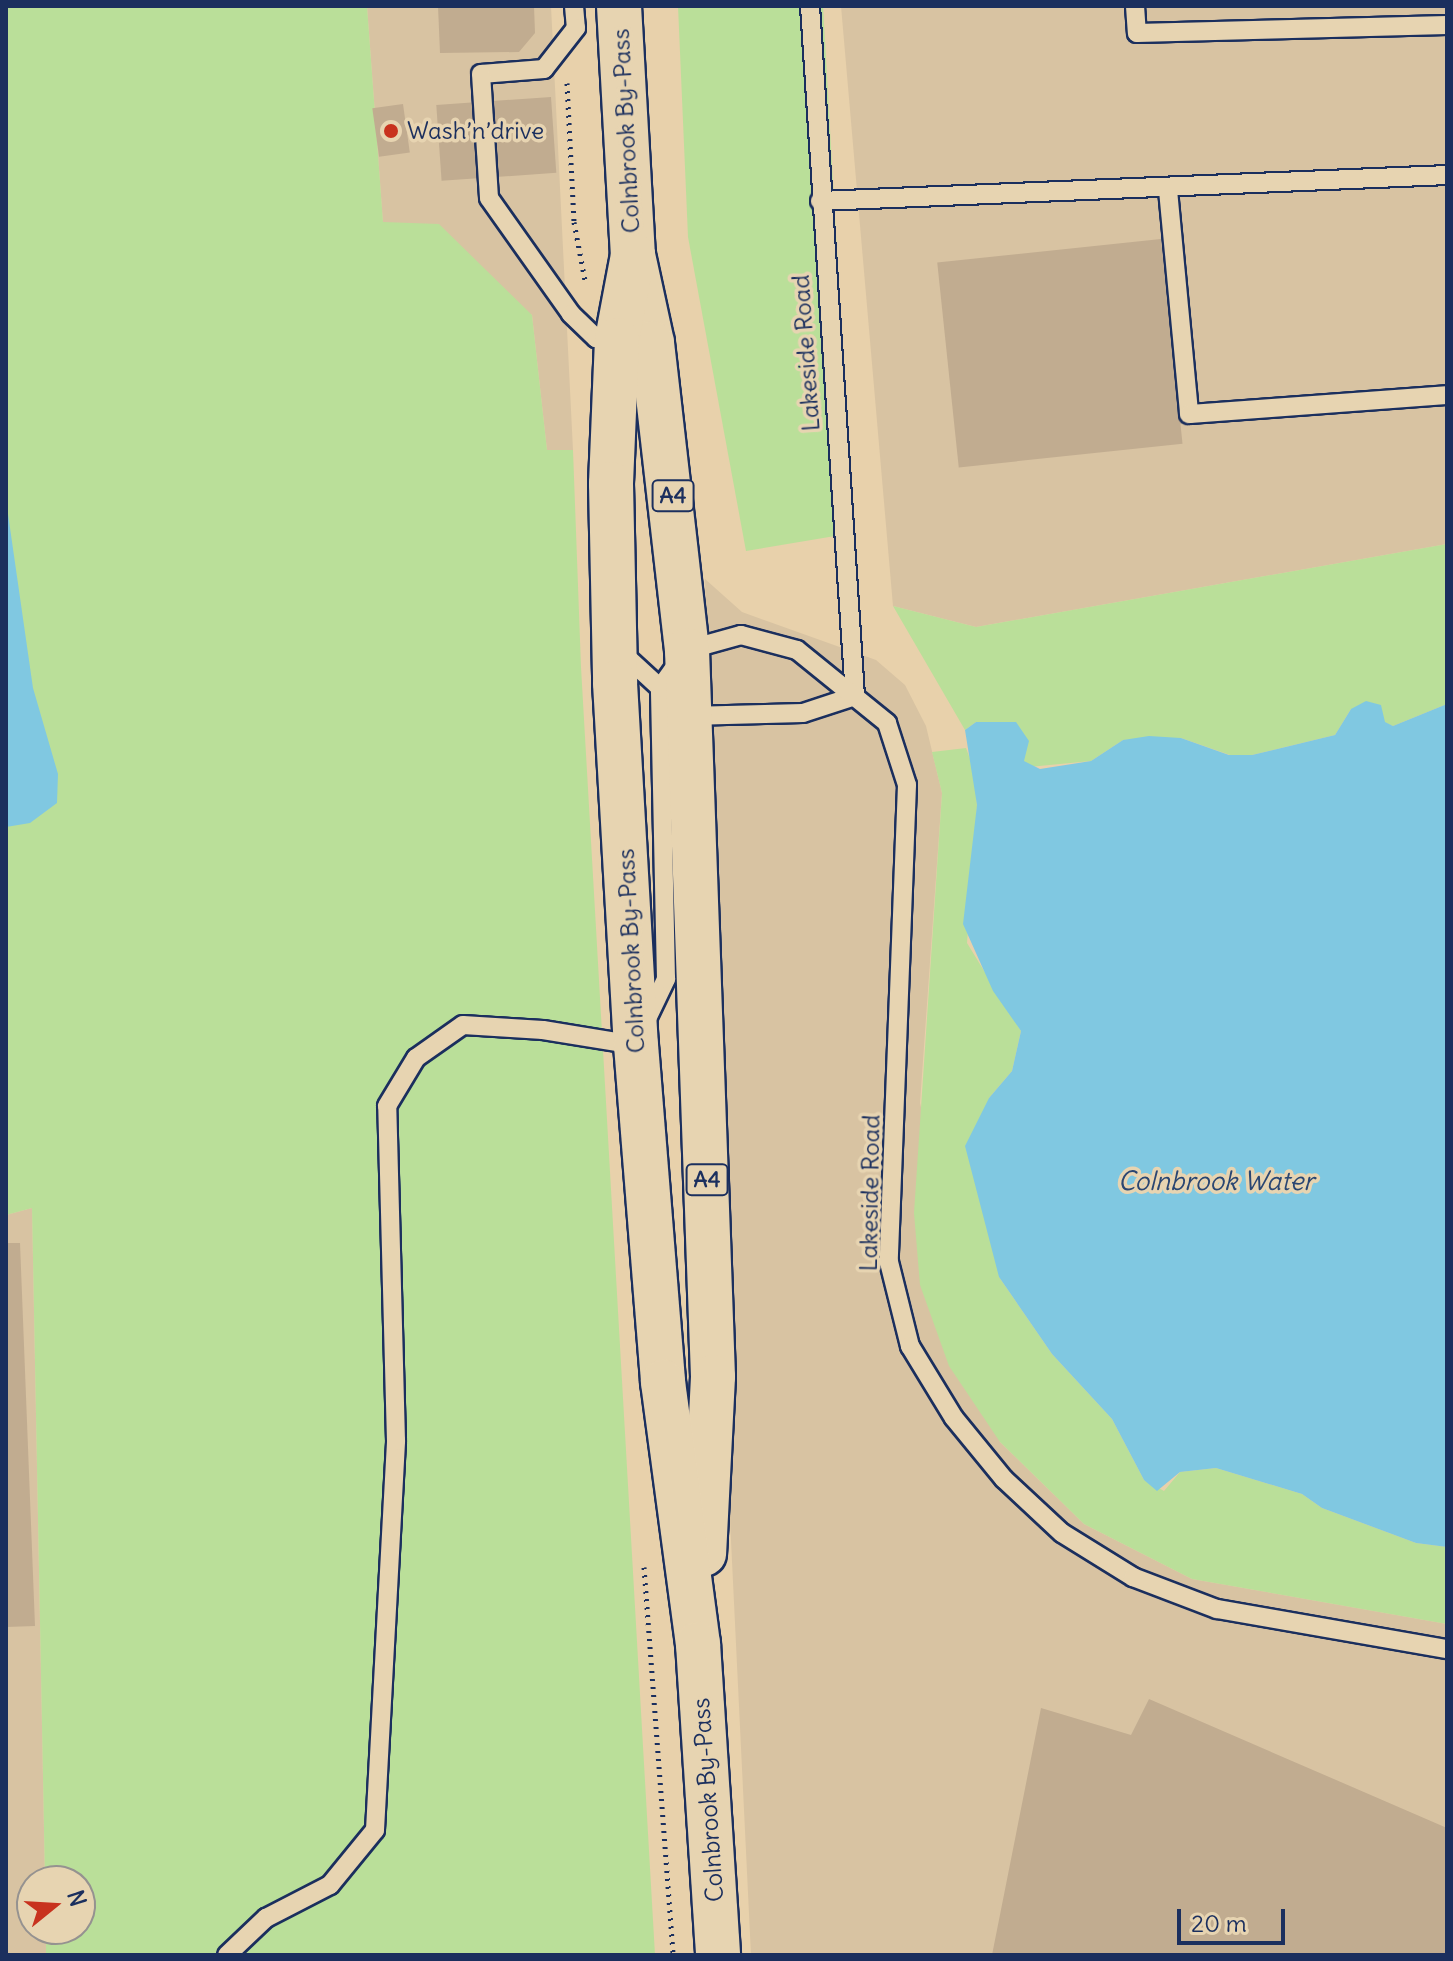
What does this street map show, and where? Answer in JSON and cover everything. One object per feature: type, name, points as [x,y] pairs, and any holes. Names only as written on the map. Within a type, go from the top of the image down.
[{"type":"highway","name":"Colnbrook By-Pass","points":[[619,6],[635,341],[687,650],[675,702],[713,1377],[698,1644]]},
{"type":"highway","name":"Colnbrook By-Pass","points":[[635,341],[611,484],[614,645],[636,1045],[663,1382],[698,1644],[718,1955]]},
{"type":"lane","points":[[574,6],[576,28],[544,69],[481,74],[489,198],[571,314],[596,338],[635,341]]},
{"type":"lane","name":"Lakeside Road","points":[[810,6],[820,201],[855,696]]},
{"type":"lane","points":[[1135,6],[1137,33],[1447,25]]},
{"type":"lane","points":[[820,201],[1168,190],[1447,175]]},
{"type":"lane","points":[[1168,190],[1189,414],[1447,395]]},
{"type":"lane","name":"Lakeside Road","points":[[687,650],[741,635],[769,641],[813,660],[887,723],[907,785],[889,1262],[910,1346],[954,1418],[1004,1479],[1062,1533],[1133,1577],[1217,1609],[1447,1649]]},
{"type":"lane","points":[[614,645],[675,702],[803,713],[855,696]]},
{"type":"lane","points":[[227,1955],[266,1918],[330,1885],[375,1830],[396,1441],[387,1106],[416,1058],[463,1025],[543,1030],[636,1045],[666,979],[675,702]]},
{"type":"shaded area","points":[[367,6],[551,6],[573,450],[547,450],[532,315],[383,223]]},
{"type":"shaded area","points":[[841,6],[1447,6],[1447,544],[976,627],[893,606]]},
{"type":"shaded area","points":[[705,579],[742,612],[876,660],[905,685],[926,726],[942,793],[920,1103],[1000,1442],[1084,1524],[1192,1579],[1447,1624],[1447,1955],[751,1955],[729,1499]]},
{"type":"shaded area","points":[[32,1208],[45,1865],[16,1865],[16,1945],[46,1945],[46,1955],[6,1955],[6,1215]]},
{"type":"green space","points":[[6,6],[367,6],[383,222],[439,224],[532,315],[547,450],[573,450],[581,667],[655,1955],[46,1955],[46,1945],[96,1945],[96,1865],[45,1865],[32,1208],[6,1215]]},
{"type":"green space","points":[[678,6],[823,6],[853,533],[746,551],[688,237]]},
{"type":"green space","points":[[1447,544],[1447,704],[1393,726],[1351,709],[1335,735],[1252,755],[1230,755],[1181,738],[1123,740],[1091,761],[1029,767],[976,722],[965,730],[893,606],[976,627]]},
{"type":"green space","points":[[966,748],[975,772],[977,806],[967,943],[1021,1031],[1012,1071],[989,1098],[999,1277],[1052,1354],[1112,1419],[1144,1480],[1164,1491],[1180,1472],[1216,1468],[1302,1494],[1322,1508],[1416,1543],[1447,1547],[1447,1624],[1192,1579],[1084,1524],[1000,1442],[949,1366],[920,1285],[914,1213],[942,793],[932,752]]},
{"type":"water","points":[[6,500],[33,688],[58,774],[57,803],[30,823],[6,827]]},
{"type":"water","name":"Colnbrook Water","points":[[1366,701],[1381,705],[1385,722],[1393,726],[1447,704],[1447,1547],[1416,1543],[1322,1508],[1302,1494],[1216,1468],[1180,1472],[1157,1491],[1144,1480],[1112,1419],[1052,1354],[999,1277],[965,1146],[989,1098],[1012,1071],[1021,1031],[993,991],[963,924],[977,805],[965,730],[976,722],[1016,722],[1029,741],[1024,761],[1040,769],[1091,761],[1123,740],[1149,736],[1181,738],[1229,755],[1252,755],[1335,735],[1351,709]]},
{"type":"building","points":[[438,6],[534,6],[535,33],[519,52],[440,53]]},
{"type":"building","points":[[551,97],[556,173],[442,181],[436,105]]},
{"type":"building","name":"Wash’n’drive","points":[[403,104],[410,153],[379,157],[372,108]]},
{"type":"building","points":[[1161,239],[1183,444],[959,467],[937,263]]},
{"type":"building","points":[[6,1243],[20,1243],[35,1626],[6,1627]]},
{"type":"building","points":[[1149,1699],[1447,1828],[1447,1955],[992,1955],[1041,1708],[1131,1735]]},
{"type":"place","name":"Wash’n’drive","points":[[391,131]]}]
